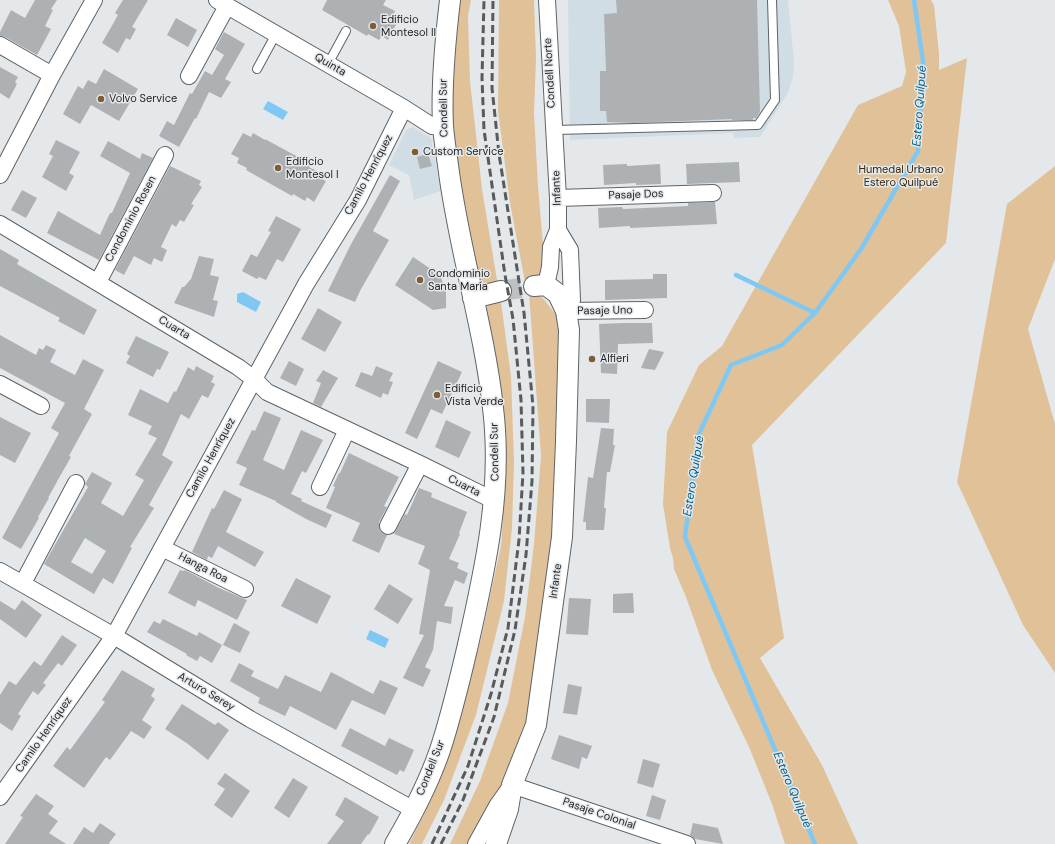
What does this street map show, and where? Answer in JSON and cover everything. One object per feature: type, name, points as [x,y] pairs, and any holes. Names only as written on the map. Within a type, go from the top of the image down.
[{"type":"street","points":[[0,175],[52,75],[94,0]]},
{"type":"street","name":"Condell Sur","points":[[395,844],[414,810],[440,751],[458,686],[480,590],[495,501],[496,472],[494,410],[488,371],[451,192],[443,127],[444,55],[450,0]]},
{"type":"street","name":"Condell Norte","points":[[547,0],[555,146]]},
{"type":"street","points":[[189,76],[222,3]]},
{"type":"street","name":"Quinta","points":[[222,3],[404,108],[432,126],[443,127]]},
{"type":"street","points":[[0,46],[52,75]]},
{"type":"street","name":"Camilo Henríquez","points":[[0,797],[114,636],[306,284],[358,200],[404,108]]},
{"type":"street","name":"Infante","points":[[496,844],[508,809],[512,785],[536,725],[562,537],[569,330],[566,311],[558,294],[540,285],[550,267],[551,247],[558,230],[555,146]]},
{"type":"street","name":"Condominio Rosen","points":[[98,282],[165,155]]},
{"type":"street","name":"Pasaje Dos","points":[[558,198],[714,193]]},
{"type":"street","name":"Cuarta","points":[[0,224],[238,367],[254,379],[267,392],[495,501]]},
{"type":"street","name":"Infante","points":[[558,230],[570,250],[572,300],[566,311]]},
{"type":"street","points":[[473,298],[501,291]]},
{"type":"street","name":"Pasaje Uno","points":[[566,311],[645,310]]},
{"type":"street","points":[[0,384],[41,406]]},
{"type":"street","points":[[320,487],[347,430]]},
{"type":"street","points":[[388,526],[420,464]]},
{"type":"street","points":[[23,583],[76,483]]},
{"type":"street","name":"Hanga Roa","points":[[162,548],[245,589]]},
{"type":"street","name":"Arturo Serey","points":[[0,571],[114,636],[250,719],[414,810]]},
{"type":"street","points":[[476,844],[497,806],[512,785]]},
{"type":"street","name":"Pasaje Colonial","points":[[512,785],[687,844]]},
{"type":"lane","points":[[554,130],[758,125],[775,100],[772,0]]},
{"type":"lane","points":[[328,64],[346,31]]},
{"type":"lane","points":[[257,69],[276,34]]},
{"type":"shaded area","points":[[568,0],[788,0],[794,61],[793,77],[788,93],[760,137],[734,138],[733,133],[570,140]]},
{"type":"shaded area","name":"Custom Service","points":[[413,127],[431,138],[441,191],[414,200],[409,175],[389,165],[406,130]]},
{"type":"green space","points":[[457,0],[471,0],[468,16],[470,81],[482,189],[498,286],[486,290],[476,285],[449,105]]},
{"type":"green space","points":[[499,0],[534,0],[536,58],[534,113],[544,256],[542,273],[525,282],[510,203],[498,111]]},
{"type":"green space","name":"Humedal Urbano Estero Quilpué","points":[[888,0],[931,0],[934,5],[939,54],[939,70],[967,58],[946,243],[752,445],[784,638],[760,658],[822,765],[858,844],[785,844],[772,804],[749,747],[712,670],[686,597],[674,569],[663,504],[667,432],[699,365],[722,346],[858,105],[902,86],[906,72],[899,26]]},
{"type":"green space","points":[[1055,166],[1055,259],[1028,329],[1055,424],[1055,673],[1023,625],[957,482],[1007,204]]},
{"type":"green space","points":[[529,293],[542,297],[560,320],[553,549],[529,721],[520,751],[472,844],[450,844],[480,781],[508,703],[525,617],[534,544],[541,456]]},
{"type":"green space","points":[[500,295],[511,376],[514,462],[512,528],[504,601],[476,715],[444,800],[422,844],[409,844],[430,802],[455,737],[481,638],[501,546],[506,472],[504,427],[484,313],[490,301]]},
{"type":"water","points":[[268,101],[288,112],[283,120],[263,109]]},
{"type":"water","points":[[243,292],[261,302],[256,312],[237,302],[237,294]]},
{"type":"water","points":[[370,630],[389,639],[385,648],[366,639]]},
{"type":"building","points":[[35,0],[57,0],[51,9],[53,10],[45,26],[51,29],[37,55],[5,37],[0,36],[0,32],[11,10],[25,18]]},
{"type":"building","points":[[123,0],[148,0],[132,27],[136,29],[130,40],[126,38],[118,53],[102,43],[118,15],[115,13]]},
{"type":"building","name":"Edificio Montesol II","points":[[327,0],[386,0],[383,5],[395,11],[393,16],[399,19],[388,40],[382,36],[379,40],[368,34],[367,36],[322,10]]},
{"type":"building","points":[[616,0],[757,0],[760,112],[756,118],[753,118],[753,120],[732,119],[634,123],[607,122],[606,111],[600,111],[600,71],[606,71],[604,14],[617,13]]},
{"type":"building","points":[[176,18],[197,30],[188,47],[167,35]]},
{"type":"building","points":[[224,32],[245,44],[225,79],[231,82],[221,98],[209,92],[196,119],[195,118],[179,147],[159,136],[167,121],[174,125],[190,93],[192,94],[205,71],[212,75],[224,55],[215,49]]},
{"type":"building","points":[[0,67],[18,77],[15,82],[17,84],[9,99],[0,93]]},
{"type":"building","points":[[104,69],[138,89],[119,121],[91,105],[80,124],[63,114],[78,86],[83,89],[88,80],[96,84]]},
{"type":"building","name":"Edificio Montesol I","points":[[243,133],[251,137],[253,133],[265,139],[311,164],[309,167],[321,173],[318,177],[326,181],[314,202],[307,197],[305,201],[293,194],[292,196],[246,170],[247,168],[237,163],[239,158],[231,154]]},
{"type":"building","points":[[56,140],[80,152],[69,173],[74,176],[66,191],[42,177],[53,156],[49,154]]},
{"type":"building","points":[[108,141],[140,159],[142,153],[153,158],[99,260],[47,233],[58,211],[100,235],[110,213],[112,213],[130,173],[100,156]]},
{"type":"building","points":[[428,154],[432,166],[420,169],[417,157]]},
{"type":"building","points":[[739,162],[740,182],[687,184],[686,164]]},
{"type":"building","points":[[627,164],[627,166],[660,164],[661,184],[636,185],[636,183],[604,185],[603,165]]},
{"type":"building","points":[[170,166],[201,181],[199,185],[202,187],[191,204],[194,205],[184,222],[180,220],[176,227],[172,224],[161,247],[167,250],[162,262],[154,258],[151,265],[134,256],[124,275],[115,270]]},
{"type":"building","points":[[390,175],[400,181],[373,231],[389,240],[355,302],[328,291],[350,246]]},
{"type":"building","points":[[22,190],[37,198],[26,218],[11,210]]},
{"type":"building","points":[[715,202],[717,224],[599,228],[598,208],[622,207],[623,209],[688,206],[688,203]]},
{"type":"building","points":[[276,216],[301,229],[283,262],[277,259],[266,280],[259,277],[257,279],[242,271],[251,254],[257,257],[271,232],[268,231]]},
{"type":"building","points":[[0,249],[19,260],[17,264],[97,310],[84,335],[58,321],[60,318],[0,286]]},
{"type":"building","points":[[199,256],[214,259],[210,275],[219,277],[213,300],[218,301],[214,317],[174,303],[182,287],[184,287],[191,279]]},
{"type":"building","name":"Condominio Santa María","points":[[413,257],[440,275],[446,291],[446,308],[433,310],[395,285]]},
{"type":"building","points":[[653,274],[667,274],[667,298],[605,300],[605,280],[653,279]]},
{"type":"building","points":[[318,308],[342,322],[325,352],[301,339]]},
{"type":"building","points":[[652,323],[653,343],[618,344],[617,374],[601,373],[599,324]]},
{"type":"building","points":[[0,335],[36,355],[39,348],[43,350],[46,345],[56,350],[50,362],[75,375],[83,359],[104,370],[84,409],[92,414],[69,456],[71,457],[38,517],[39,518],[21,549],[2,538],[59,433],[51,428],[65,403],[0,368]]},
{"type":"building","points":[[136,336],[169,352],[160,370],[157,369],[153,377],[126,363],[130,356],[127,354]]},
{"type":"building","points":[[649,349],[664,352],[655,370],[641,368]]},
{"type":"building","points":[[289,361],[304,369],[296,386],[280,378]]},
{"type":"building","points":[[438,361],[462,372],[442,414],[431,409],[417,439],[405,433]]},
{"type":"building","points":[[196,366],[214,376],[211,382],[215,384],[208,398],[202,395],[189,419],[181,414],[162,455],[173,462],[149,505],[154,508],[130,547],[132,548],[113,584],[103,578],[94,594],[44,564],[88,487],[85,484],[92,472],[112,483],[101,503],[123,516],[144,480],[135,475],[157,438],[148,434],[152,426],[128,415],[140,389],[168,403],[174,391],[176,392],[188,367],[194,371]],"holes":[[[85,538],[106,551],[92,574],[71,562]]]},
{"type":"building","points":[[376,366],[393,373],[389,381],[393,382],[388,395],[383,393],[381,398],[355,386],[361,372],[372,376]]},
{"type":"building","points":[[323,370],[338,378],[321,407],[313,403],[321,383],[316,381]]},
{"type":"building","points":[[586,399],[610,399],[609,423],[586,422]]},
{"type":"building","points":[[264,411],[281,418],[263,460],[284,470],[301,430],[323,440],[306,473],[302,471],[291,494],[302,499],[301,501],[332,515],[326,528],[306,519],[276,501],[239,485],[247,468],[236,463],[252,430],[255,431]]},
{"type":"building","points":[[0,417],[31,433],[15,463],[0,455]]},
{"type":"building","points":[[446,420],[471,432],[459,458],[435,447]]},
{"type":"building","points":[[601,428],[614,429],[613,445],[615,445],[610,472],[607,472],[604,530],[586,530],[586,522],[583,522],[588,477],[593,478]]},
{"type":"building","points":[[349,453],[399,477],[384,506],[387,507],[379,522],[380,531],[387,535],[379,553],[352,541],[360,523],[326,508],[335,487],[333,486]]},
{"type":"building","points":[[419,488],[432,493],[431,497],[467,512],[459,533],[460,534],[449,559],[459,563],[457,568],[468,573],[464,584],[455,580],[444,606],[453,607],[451,624],[437,621],[433,650],[425,667],[431,670],[423,687],[403,678],[424,635],[419,634],[430,570],[418,564],[425,546],[394,534],[405,514],[407,515]]},
{"type":"building","points":[[224,490],[242,499],[226,532],[264,552],[255,567],[218,546],[212,558],[208,556],[207,560],[192,552],[212,508],[214,509]]},
{"type":"building","points":[[180,570],[185,570],[219,588],[247,600],[237,620],[198,600],[195,607],[168,593]]},
{"type":"building","points":[[296,578],[331,596],[317,624],[281,606]]},
{"type":"building","points":[[389,584],[413,599],[398,624],[374,609]]},
{"type":"building","points":[[633,593],[634,613],[613,613],[613,594]]},
{"type":"building","points":[[569,598],[591,599],[588,635],[566,634]]},
{"type":"building","points":[[22,600],[42,615],[26,638],[0,619],[0,601],[15,610]]},
{"type":"building","points":[[163,619],[197,636],[199,632],[222,645],[212,663],[200,656],[197,661],[147,632],[154,621],[160,624]]},
{"type":"building","points":[[234,623],[250,632],[240,653],[223,645]]},
{"type":"building","points":[[62,635],[77,645],[62,666],[58,663],[43,683],[46,685],[38,695],[33,691],[18,714],[21,716],[12,731],[0,723],[0,695],[9,681],[16,685],[34,661],[41,666]]},
{"type":"building","points":[[239,663],[254,671],[251,676],[278,689],[285,675],[321,692],[331,672],[373,694],[380,680],[398,688],[385,715],[352,700],[336,730],[290,706],[285,716],[258,703],[260,698],[230,681]]},
{"type":"building","points":[[122,670],[155,689],[151,696],[155,699],[142,720],[152,727],[144,739],[131,731],[110,760],[106,757],[84,788],[53,766],[67,747],[70,750],[105,702],[102,700]]},
{"type":"building","points":[[568,684],[582,687],[577,715],[563,713]]},
{"type":"building","points":[[182,704],[215,725],[218,722],[229,730],[208,760],[188,744],[165,729]]},
{"type":"building","points":[[350,728],[385,746],[389,738],[414,750],[404,772],[400,770],[397,775],[341,746]]},
{"type":"building","points":[[559,735],[592,746],[587,759],[582,757],[579,769],[551,759]]},
{"type":"building","points":[[643,759],[660,764],[653,788],[637,783]]},
{"type":"building","points":[[225,773],[250,791],[232,818],[214,805],[225,789],[217,784]]},
{"type":"building","points":[[293,778],[308,787],[289,818],[274,808]]},
{"type":"building","points":[[36,794],[54,806],[48,814],[58,821],[49,833],[66,844],[5,844],[23,817],[20,816]]},
{"type":"building","points":[[652,795],[666,800],[660,820],[646,816]]},
{"type":"building","points":[[345,797],[379,817],[369,835],[368,834],[361,844],[327,844],[344,821],[335,815]]},
{"type":"building","points":[[100,823],[116,834],[109,843],[110,844],[73,844],[84,827],[93,833]]},
{"type":"building","points":[[693,823],[718,828],[723,844],[695,839],[690,835]]},
{"type":"waterway","name":"Estero Quilpué","points":[[815,844],[685,537],[698,436],[731,365],[782,345],[815,313],[861,249],[918,151],[923,61],[914,0]]},
{"type":"waterway","points":[[736,275],[815,313]]},
{"type":"tunnel","points":[[501,291],[534,286]]},
{"type":"railway","points":[[432,844],[468,766],[491,694],[508,628],[519,540],[523,473],[521,400],[513,319],[505,275],[484,130],[482,78],[484,0]]},
{"type":"railway","points":[[441,844],[463,800],[494,717],[515,630],[526,555],[532,481],[533,406],[524,313],[499,154],[492,88],[493,0]]},
{"type":"place","name":"Edificio Montesol II","points":[[373,26]]},
{"type":"place","name":"Volvo Service","points":[[101,99]]},
{"type":"place","name":"Custom Service","points":[[415,152]]},
{"type":"place","name":"Edificio Montesol I","points":[[278,168]]},
{"type":"place","name":"Condominio Santa María","points":[[420,280]]},
{"type":"place","name":"Alfieri","points":[[592,359]]},
{"type":"place","name":"Edificio Vista Verde","points":[[437,395]]}]
